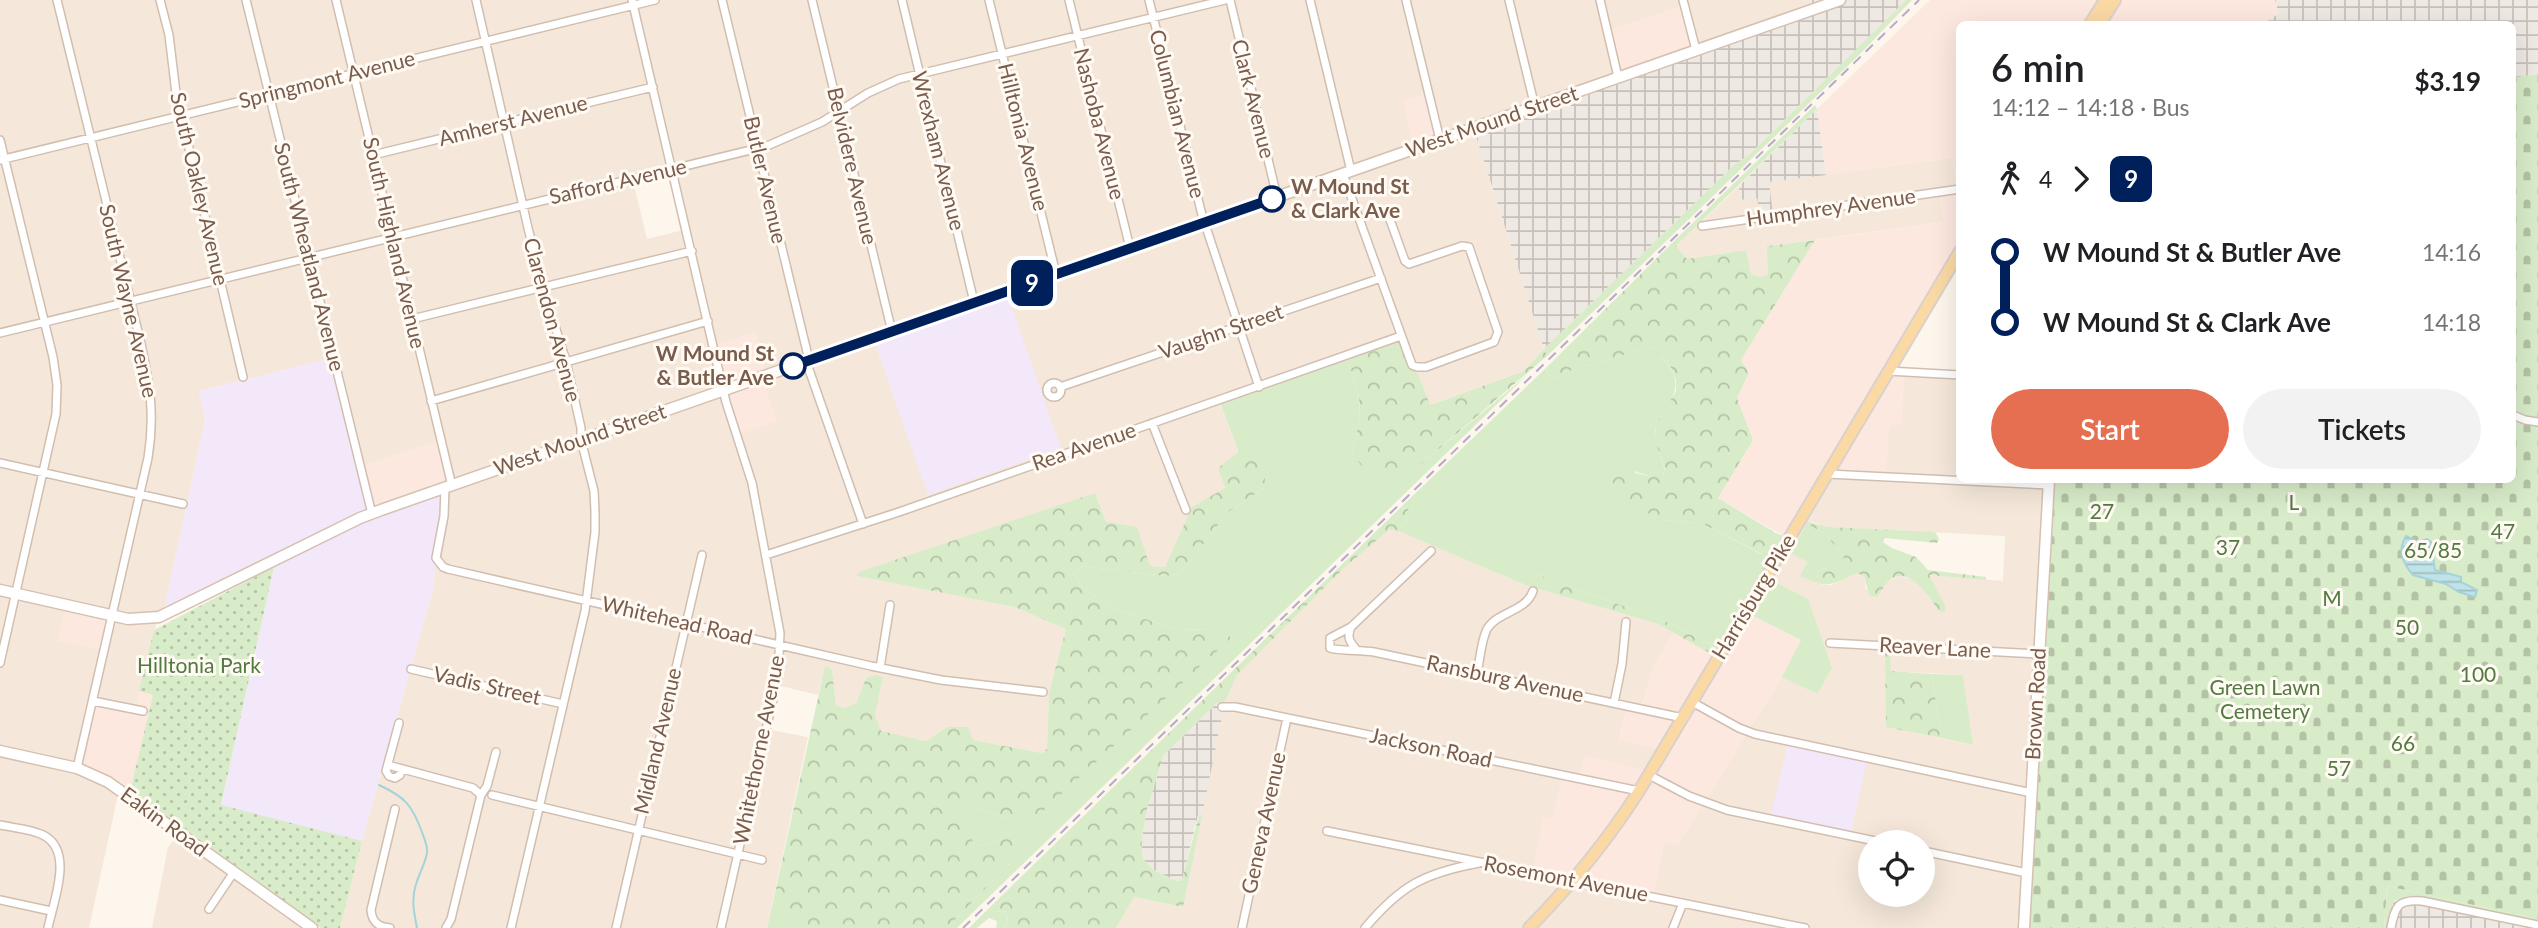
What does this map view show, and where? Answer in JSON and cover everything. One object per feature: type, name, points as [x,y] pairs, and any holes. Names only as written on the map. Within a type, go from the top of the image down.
[{"type":"main road","points":[[2092,21],[2105,0]]},
{"type":"main road","points":[[2102,21],[2115,0]]},
{"type":"main road","name":"Harrisburg Pike","points":[[1529,928],[1602,847],[1650,775],[1956,258]]},
{"type":"street","name":"South Wayne Avenue","points":[[57,0],[150,385],[153,410],[152,432],[139,494],[77,768]]},
{"type":"street","name":"South Oakley Avenue","points":[[160,0],[169,34],[173,76],[181,115],[243,377]]},
{"type":"street","name":"South Wheatland Avenue","points":[[246,0],[372,514]]},
{"type":"street","name":"South Highland Avenue","points":[[336,0],[431,401],[448,487],[436,552],[438,563]]},
{"type":"street","name":"Clarendon Avenue","points":[[476,0],[543,288],[566,363],[595,501],[595,532],[587,600],[511,928]]},
{"type":"street","name":"Springmont Avenue","points":[[2,159],[486,41],[633,2],[655,0]]},
{"type":"street","name":"Butler Avenue","points":[[722,0],[807,361],[863,524]]},
{"type":"street","name":"Belvidere Avenue","points":[[812,0],[892,332]]},
{"type":"street","name":"Wrexham Avenue","points":[[902,0],[974,302]]},
{"type":"street","name":"Hilltonia Avenue","points":[[989,0],[1056,274]]},
{"type":"street","name":"Nashoba Avenue","points":[[1069,0],[1130,248]]},
{"type":"street","name":"Columbian Avenue","points":[[1149,0],[1204,222],[1259,387]]},
{"type":"street","name":"Safford Avenue","points":[[0,333],[758,148],[790,137],[839,112],[879,87],[919,74],[1227,0]]},
{"type":"street","name":"Clark Avenue","points":[[1227,0],[1277,197]]},
{"type":"street","points":[[1310,0],[1347,173],[1409,360],[1417,368],[1489,345],[1498,336],[1470,249],[1466,245],[1409,264],[1405,261],[1389,217]]},
{"type":"street","points":[[1406,0],[1440,140]]},
{"type":"street","points":[[1509,0],[1535,107]]},
{"type":"street","points":[[1600,0],[1618,77]]},
{"type":"street","points":[[1683,0],[1696,50]]},
{"type":"street","name":"West Mound Street","points":[[0,590],[136,620],[159,617],[372,514],[1535,107],[1696,50],[1808,6],[1840,0]]},
{"type":"street","name":"Whitethorne Avenue","points":[[633,2],[724,390],[752,483],[778,615],[778,677],[721,928]]},
{"type":"street","name":"Amherst Avenue","points":[[373,155],[653,87]]},
{"type":"street","points":[[0,140],[2,159],[53,357],[57,385],[56,414],[0,663]]},
{"type":"street","name":"Humphrey Avenue","points":[[1702,226],[1956,190]]},
{"type":"street","points":[[412,319],[692,251]]},
{"type":"street","name":"Vaughn Street","points":[[1060,387],[1381,278]]},
{"type":"street","points":[[431,401],[708,321]]},
{"type":"street","name":"Rea Avenue","points":[[766,555],[863,524],[1401,336]]},
{"type":"street","points":[[1888,371],[1956,375]]},
{"type":"street","points":[[2516,416],[2538,422]]},
{"type":"street","points":[[1152,423],[1185,510]]},
{"type":"street","points":[[0,463],[183,504]]},
{"type":"street","points":[[1828,474],[1956,479]]},
{"type":"street","name":"Brown Road","points":[[2024,928],[2049,483]]},
{"type":"street","points":[[1356,649],[1348,634],[1351,627],[1431,551]]},
{"type":"street","name":"Midland Avenue","points":[[616,928],[702,555]]},
{"type":"street","name":"Whitehead Road","points":[[438,563],[448,569],[880,668],[941,680],[1043,692]]},
{"type":"street","points":[[1477,673],[1488,629],[1497,619],[1521,607],[1533,591]]},
{"type":"street","points":[[880,668],[890,605]]},
{"type":"street","points":[[1614,703],[1622,664],[1626,622]]},
{"type":"street","name":"Ransburg Avenue","points":[[1351,627],[1331,638],[1328,645],[1336,650],[1356,649],[1682,718]]},
{"type":"street","name":"Reaver Lane","points":[[1830,643],[2039,654]]},
{"type":"street","name":"Vadis Street","points":[[411,668],[562,704]]},
{"type":"street","points":[[93,701],[143,712]]},
{"type":"street","points":[[1692,702],[1755,734],[2032,793]]},
{"type":"street","name":"Jackson Road","points":[[1222,707],[1235,707],[1639,791]]},
{"type":"street","name":"Geneva Avenue","points":[[1242,928],[1287,718]]},
{"type":"street","points":[[399,723],[388,765],[473,788],[481,795]]},
{"type":"street","name":"Eakin Road","points":[[0,751],[77,768],[116,787],[312,928]]},
{"type":"street","points":[[446,928],[451,919],[481,795],[487,786],[496,751]]},
{"type":"street","points":[[1650,775],[1689,796],[1727,810],[1858,837]]},
{"type":"street","points":[[492,795],[762,860]]},
{"type":"street","points":[[390,928],[377,924],[372,918],[371,910],[396,810]]},
{"type":"street","points":[[0,825],[40,834],[52,841],[59,853],[61,867],[48,928]]},
{"type":"street","name":"Rosemont Avenue","points":[[1327,831],[1805,928]]},
{"type":"street","points":[[1935,854],[2027,873]]},
{"type":"street","points":[[1365,928],[1396,896],[1414,882],[1440,871],[1483,863]]},
{"type":"street","points":[[209,909],[234,872]]},
{"type":"street","points":[[0,900],[51,911]]},
{"type":"street","points":[[2391,928],[2393,912],[2399,904],[2409,900],[2538,925]]},
{"type":"street","points":[[1673,928],[1683,903]]},
{"type":"shaded area","points":[[0,0],[1810,0],[1812,15],[1695,56],[1683,6],[1609,31],[1621,82],[1475,133],[1544,349],[1524,371],[1429,405],[1418,374],[1407,365],[1398,342],[1220,404],[1239,452],[1219,468],[1225,488],[1165,567],[1150,566],[1106,523],[1095,493],[858,576],[1014,607],[1066,629],[1049,692],[1047,749],[1042,753],[973,740],[947,727],[926,741],[881,731],[875,715],[883,677],[866,678],[856,703],[845,708],[836,705],[832,669],[825,667],[818,695],[781,686],[771,730],[808,737],[767,928],[340,928],[433,589],[443,492],[449,490],[437,442],[356,468],[329,359],[199,391],[205,420],[165,606],[154,630],[89,928],[0,928]],"holes":[[[669,172],[683,230],[647,239],[633,181]]]},
{"type":"shaded area","points":[[1810,0],[1906,0],[1749,155],[1734,165],[1544,349],[1475,133],[1812,16]]},
{"type":"shaded area","points":[[1930,0],[2275,0],[2279,14],[2268,21],[1956,21],[1956,182],[1952,158],[1826,175],[1817,109]]},
{"type":"shaded area","points":[[2275,0],[2538,0],[2538,74],[2516,78],[2516,21],[2268,21],[2279,14]]},
{"type":"shaded area","points":[[1684,6],[1695,56],[1621,82],[1609,31]]},
{"type":"shaded area","points":[[1426,95],[1436,137],[1413,144],[1403,100]]},
{"type":"shaded area","points":[[1817,109],[1826,175],[1769,182],[1773,214],[1760,216],[1757,198],[1740,200],[1739,186]]},
{"type":"shaded area","points":[[1952,158],[1956,188],[1939,191],[1944,222],[1768,246],[1768,275],[1761,277],[1751,274],[1746,250],[1687,259],[1676,246],[1739,186],[1740,200],[1757,197],[1760,215],[1769,182]]},
{"type":"shaded area","points":[[1956,188],[1956,257],[1888,370],[1904,372],[1901,425],[1889,425],[1886,478],[1834,475],[1796,543],[1718,498],[1753,440],[1737,398],[1749,373],[1741,360],[1815,240],[1944,222],[1939,191]]},
{"type":"shaded area","points":[[1008,297],[1061,448],[928,495],[875,344]]},
{"type":"shaded area","points":[[756,331],[766,373],[761,375],[777,421],[740,434],[715,346]]},
{"type":"shaded area","points":[[329,359],[366,508],[174,604],[165,606],[205,420],[199,391]]},
{"type":"shaded area","points":[[1904,372],[1956,375],[1956,483],[2053,483],[2028,928],[1116,928],[1134,897],[1182,907],[1225,702],[1237,675],[1345,567],[1391,528],[1528,586],[1658,624],[1674,633],[1653,667],[1642,705],[1628,703],[1619,739],[1664,750],[1652,771],[1579,777],[1563,774],[1553,819],[1543,818],[1653,895],[1664,842],[1678,844],[1782,677],[1817,694],[1808,599],[1772,580],[1790,553],[1807,562],[1801,576],[1823,585],[1832,585],[1857,572],[1864,576],[1866,590],[1900,576],[1916,580],[1939,611],[1945,605],[1928,575],[2003,581],[2005,536],[1829,527],[1808,521],[1834,475],[1889,425],[1901,425]],"holes":[[[1885,653],[1891,671],[1963,675],[1972,745],[1887,727]]]},
{"type":"shaded area","points":[[437,441],[449,490],[369,520],[356,468]]},
{"type":"shaded area","points":[[443,492],[433,589],[362,841],[221,806],[274,567],[369,520]]},
{"type":"shaded area","points":[[65,608],[108,618],[101,650],[58,641]]},
{"type":"shaded area","points":[[1740,610],[1801,640],[1782,677],[1678,845],[1664,842],[1653,896],[1533,872],[1543,817],[1553,819],[1563,774],[1579,777],[1584,756],[1651,771],[1663,750],[1619,740],[1628,703],[1642,705],[1653,667],[1674,633],[1713,655]]},
{"type":"shaded area","points":[[139,691],[153,695],[130,791],[79,768],[98,696],[136,704]]},
{"type":"shaded area","points":[[1225,702],[1202,815],[1198,815],[1182,880],[1176,881],[1154,870],[1143,859],[1141,843],[1147,809],[1163,756],[1217,703]]},
{"type":"shaded area","points":[[1788,744],[1867,761],[1851,832],[1771,815]]},
{"type":"shaded area","points":[[178,835],[305,928],[152,928],[168,847]]},
{"type":"shaded area","points":[[2407,896],[2538,922],[2538,928],[2387,928],[2394,901]]},
{"type":"green space","points":[[1906,0],[1912,0],[1856,58],[1547,356],[1544,349],[1734,165],[1749,155]]},
{"type":"green space","name":"Green Lawn Cemetery","points":[[2538,74],[2538,919],[2387,886],[2384,928],[2030,928],[2055,483],[2516,483],[2516,78]]},
{"type":"green space","points":[[1815,105],[1817,109],[1676,246],[1669,246]]},
{"type":"green space","points":[[1815,240],[1741,360],[1749,373],[1737,398],[1753,440],[1718,498],[1776,533],[1762,554],[1701,523],[1664,520],[1605,494],[1618,475],[1625,472],[1646,476],[1663,475],[1665,469],[1655,440],[1656,424],[1676,391],[1676,380],[1671,368],[1655,349],[1648,348],[1555,377],[1548,375],[1547,367],[1669,246],[1676,246],[1687,259],[1746,250],[1751,274],[1761,277],[1768,274],[1767,246]]},
{"type":"green space","points":[[1399,342],[1407,365],[1418,374],[1430,405],[1524,371],[1544,349],[1547,356],[1418,467],[1389,479],[1375,476],[1352,454],[1360,406],[1347,360]]},
{"type":"green space","points":[[1648,348],[1655,349],[1671,370],[1675,389],[1655,432],[1665,470],[1662,476],[1655,478],[1634,471],[1664,520],[1701,523],[1761,554],[1776,533],[1783,536],[1718,649],[1672,624],[1536,574],[1531,575],[1528,586],[1398,531],[1412,514],[1408,509],[1400,508],[1547,367],[1548,375],[1555,377]]},
{"type":"green space","points":[[1347,360],[1360,406],[1352,454],[1418,467],[1527,375],[957,928],[947,928],[1015,858],[1008,838],[974,845],[961,808],[969,804],[1010,820],[1211,629],[1179,630],[1115,609],[1083,589],[1074,573],[1082,566],[1165,576],[1180,574],[1228,512],[1264,488],[1249,444],[1239,452],[1220,403]]},
{"type":"green space","points":[[1250,443],[1265,478],[1264,488],[1228,512],[1180,574],[1165,576],[1082,566],[1074,573],[1083,589],[1115,609],[1179,630],[1211,629],[1230,634],[1230,639],[1031,822],[1010,820],[969,804],[962,808],[974,845],[1008,838],[1018,846],[1015,858],[947,928],[793,928],[795,918],[773,902],[825,666],[832,669],[836,705],[845,708],[856,703],[866,678],[876,675],[883,677],[875,715],[881,731],[926,741],[947,727],[968,727],[973,740],[1042,753],[1047,749],[1049,692],[1066,629],[1014,607],[857,576],[859,572],[1095,493],[1106,522],[1137,527],[1150,566],[1165,567],[1192,507],[1225,488],[1218,468]]},
{"type":"green space","points":[[2053,483],[2055,483],[2030,928]]},
{"type":"green space","points":[[1400,508],[1408,509],[1412,514],[1398,531],[1390,529],[1345,567],[1237,675],[1225,702],[1217,703],[1163,756],[1147,809],[1141,843],[1143,859],[1154,870],[1176,881],[1182,880],[1199,815],[1202,815],[1183,907],[1134,897],[1116,928],[1004,928],[1008,918],[1006,911],[995,912],[988,909]]},
{"type":"green space","points":[[1808,521],[1812,523],[1811,526],[1823,532],[1844,556],[1842,564],[1818,571],[1815,582],[1800,576],[1807,562],[1790,553]]},
{"type":"green space","points":[[1812,523],[1829,527],[1935,532],[1939,539],[1937,543],[1885,538],[1883,542],[1916,557],[1928,570],[1986,577],[1986,580],[1929,575],[1945,605],[1945,612],[1939,611],[1925,592],[1906,577],[1891,579],[1877,597],[1869,595],[1864,576],[1857,573],[1836,582],[1821,584],[1815,582],[1818,571],[1841,564],[1844,556],[1823,532],[1810,526]]},
{"type":"green space","name":"Hilltonia Park","points":[[274,567],[221,805],[362,841],[340,928],[321,928],[130,791],[153,695],[139,691],[154,630]]},
{"type":"green space","points":[[1531,574],[1672,624],[1718,649],[1713,655],[1658,624],[1528,586]]},
{"type":"green space","points":[[1772,580],[1808,599],[1832,668],[1817,694],[1782,677],[1801,640],[1751,615]]},
{"type":"green space","points":[[1885,653],[1890,653],[1891,671],[1932,674],[1941,738],[1886,727]]},
{"type":"green space","points":[[1932,674],[1963,675],[1973,745],[1941,738]]},
{"type":"green space","points":[[2387,886],[2538,919],[2538,922],[2407,896],[2394,901],[2387,928],[2384,928]]},
{"type":"green space","points":[[773,902],[796,918],[793,928],[767,928]]},
{"type":"green space","points":[[988,909],[995,912],[1006,911],[1008,917],[1004,928],[996,928],[997,921],[989,918],[977,928],[969,928]]},
{"type":"water","points":[[2406,536],[2418,542],[2427,539],[2431,542],[2435,570],[2461,577],[2461,582],[2477,590],[2475,597],[2446,584],[2413,575],[2402,556]]},
{"type":"waterway","points":[[379,785],[406,803],[415,815],[426,845],[426,857],[414,895],[417,928]]},
{"type":"railway","points":[[963,928],[1919,0]]},
{"type":"bus line","name":"9","points":[[793,366],[1272,199]]},
{"type":"place","name":"W Mound St & Clark Ave","points":[[1272,199]]},
{"type":"place","name":"W Mound St & Butler Ave","points":[[793,366]]},
{"type":"park label","name":"L","points":[[2294,503]]},
{"type":"park label","name":"27","points":[[2102,512]]},
{"type":"park label","name":"47","points":[[2503,532]]},
{"type":"park label","name":"37","points":[[2228,548]]},
{"type":"park label","name":"65/85","points":[[2433,551]]},
{"type":"park label","name":"M","points":[[2332,599]]},
{"type":"park label","name":"50","points":[[2407,628]]},
{"type":"park label","name":"100","points":[[2478,675]]},
{"type":"park label","name":"66","points":[[2403,744]]},
{"type":"park label","name":"57","points":[[2339,769]]}]
